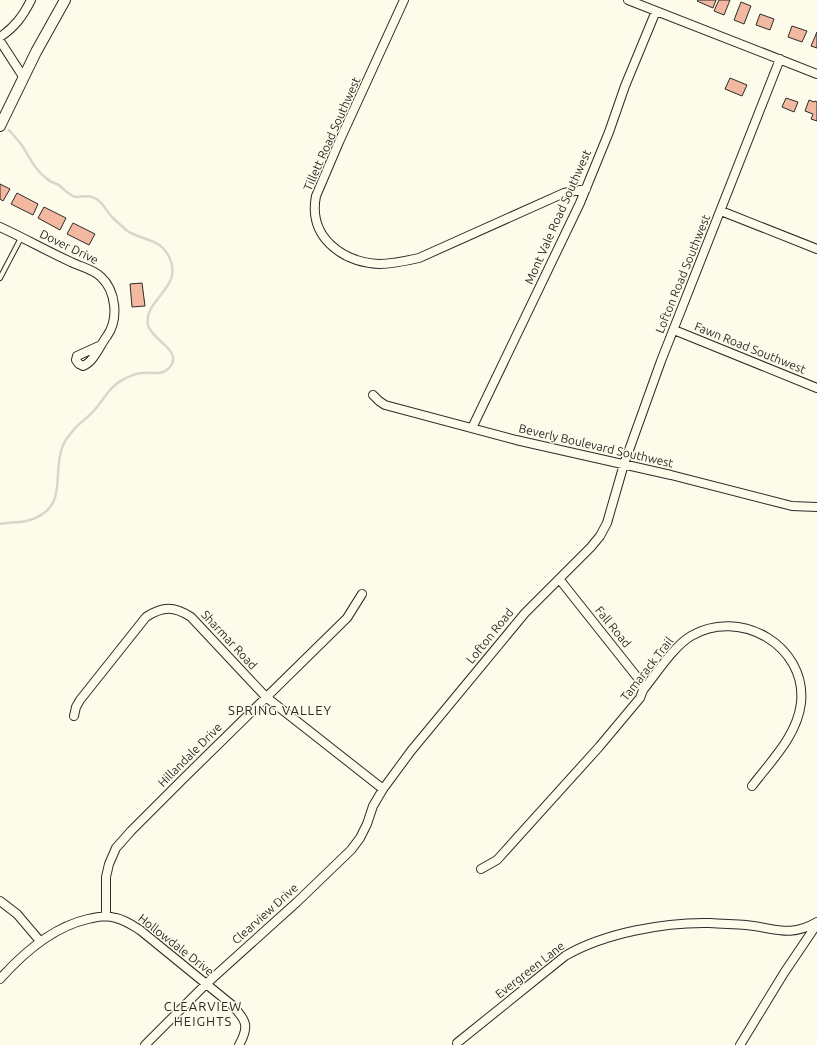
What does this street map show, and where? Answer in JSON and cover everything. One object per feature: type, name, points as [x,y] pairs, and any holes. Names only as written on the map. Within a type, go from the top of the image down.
[{"type":"street","points":[[0,37],[8,32],[17,23],[32,0]]},
{"type":"street","points":[[1,124],[36,52],[65,0]]},
{"type":"street","name":"Tillett Road Southwest","points":[[404,0],[316,196],[314,206],[315,218],[328,243],[343,254],[364,262],[380,264],[406,261],[426,255],[564,193],[586,189]]},
{"type":"street","points":[[628,0],[817,74]]},
{"type":"street","name":"Mont Vale Road Southwest","points":[[472,428],[586,189],[656,11]]},
{"type":"street","points":[[0,41],[24,78]]},
{"type":"street","name":"Lofton Road Southwest","points":[[613,500],[624,464],[661,361],[780,59]]},
{"type":"street","points":[[721,211],[817,249]]},
{"type":"street","name":"Dover Drive","points":[[0,227],[94,272],[107,284],[114,304],[115,315],[109,332],[99,346]]},
{"type":"street","name":"Fawn Road Southwest","points":[[674,330],[817,388]]},
{"type":"street","name":"Beverly Boulevard Southwest","points":[[374,395],[385,405],[516,440],[624,464],[792,506],[817,507]]},
{"type":"street","name":"Lofton Road","points":[[383,788],[411,751],[525,613],[560,580],[600,536],[607,523],[613,500]]},
{"type":"street","name":"Fall Road","points":[[560,580],[641,682],[643,690]]},
{"type":"street","name":"Hillandale Drive","points":[[106,916],[106,877],[109,864],[116,848],[131,831],[347,618],[362,594]]},
{"type":"street","name":"Sharmar Road","points":[[74,716],[76,707],[80,700],[146,617],[165,608],[174,609],[191,617],[266,697],[383,788]]},
{"type":"street","name":"Tamarack Trail","points":[[481,869],[497,860],[599,747],[640,698],[643,690],[684,641],[703,630],[731,626],[743,627],[764,634],[783,649],[796,669],[800,681],[801,697],[799,712],[788,739],[752,786]]},
{"type":"street","name":"Clearview Drive","points":[[145,1045],[206,984],[297,902],[351,850],[363,831],[383,788]]},
{"type":"street","points":[[0,901],[17,914],[40,942]]},
{"type":"street","name":"Hollowdale Drive","points":[[0,979],[9,968],[53,933],[69,925],[82,921],[106,916],[115,917],[140,930],[232,1005],[243,1018],[246,1027],[245,1034],[239,1045]]},
{"type":"street","name":"Evergreen Lane","points":[[457,1043],[565,956],[594,942],[627,932],[685,924],[708,923],[746,925],[786,932],[806,929],[817,923]]},
{"type":"street","points":[[740,1045],[817,923]]},
{"type":"lane","points":[[0,278],[22,237]]},
{"type":"building","points":[[716,0],[713,8],[697,1]]},
{"type":"building","points":[[719,0],[730,0],[724,15],[714,11]]},
{"type":"building","points":[[741,2],[751,6],[744,24],[734,20]]},
{"type":"building","points":[[760,14],[774,19],[770,30],[756,25]]},
{"type":"building","points":[[792,26],[807,31],[802,42],[788,37]]},
{"type":"building","points":[[817,32],[817,48],[811,46]]},
{"type":"building","points":[[730,78],[747,85],[742,96],[725,89]]},
{"type":"building","points":[[786,98],[798,102],[794,112],[782,107]]},
{"type":"building","points":[[809,100],[817,102],[817,121],[811,119],[813,114],[805,111]]},
{"type":"building","points":[[0,184],[10,189],[3,201],[0,199]]},
{"type":"building","points":[[17,193],[38,204],[33,215],[11,204]]},
{"type":"building","points":[[44,207],[66,218],[60,230],[38,218]]},
{"type":"building","points":[[73,223],[95,234],[89,245],[67,234]]},
{"type":"building","points":[[142,283],[145,306],[132,307],[130,284]]},
{"type":"waterway","points":[[0,524],[30,520],[42,514],[50,507],[55,499],[57,490],[59,459],[64,442],[77,426],[95,410],[113,387],[134,374],[163,372],[169,368],[173,362],[173,356],[170,351],[155,336],[148,325],[148,316],[151,308],[171,278],[173,269],[166,252],[156,243],[132,234],[126,230],[95,198],[88,196],[74,197],[59,185],[42,175],[9,130]]},
{"type":"district","name":"SPRING VALLEY","points":[[280,710]]},
{"type":"district","name":"CLEARVIEW HEIGHTS","points":[[203,1014]]}]
